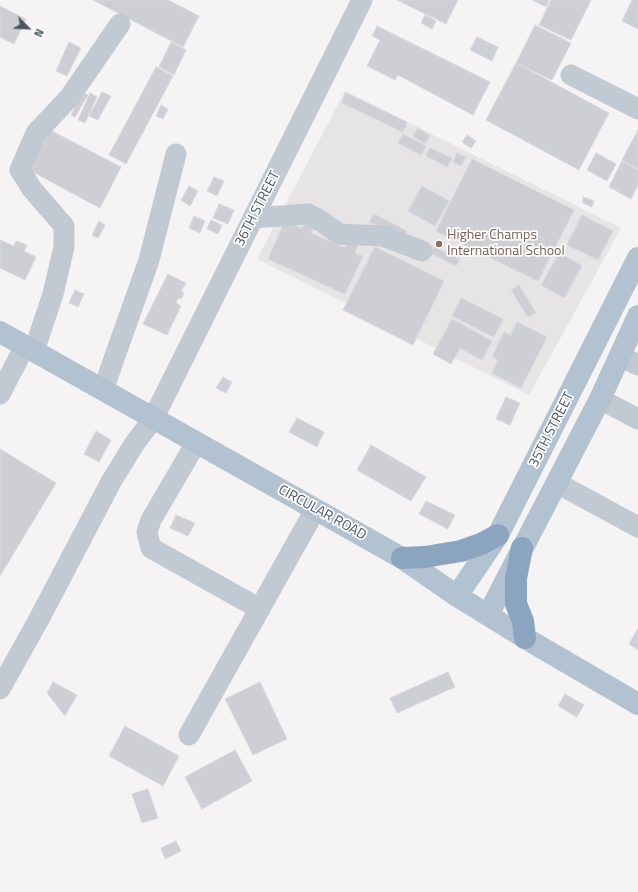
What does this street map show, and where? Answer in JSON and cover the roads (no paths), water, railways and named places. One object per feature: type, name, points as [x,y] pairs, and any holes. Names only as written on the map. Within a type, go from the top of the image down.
[{"type":"highway","points":[[402,558],[425,557],[461,551],[481,544],[498,535]]},
{"type":"highway","points":[[522,548],[516,578],[516,604],[523,622],[525,638]]},
{"type":"main road","name":"35TH STREET","points":[[457,596],[498,535],[638,258]]},
{"type":"main road","name":"35TH STREET","points":[[488,615],[600,399],[629,360],[638,316]]},
{"type":"main road","name":"CIRCULAR ROAD","points":[[0,332],[402,558],[457,596],[525,638],[638,704]]},
{"type":"main road","points":[[564,407],[589,420]]},
{"type":"street","name":"36TH STREET","points":[[0,689],[38,621],[112,480],[135,443],[153,419],[362,0]]},
{"type":"street","points":[[0,394],[30,348],[53,294],[64,247],[64,226],[32,189],[20,170],[36,133],[69,98],[120,24]]},
{"type":"street","points":[[571,75],[638,109]]},
{"type":"street","points":[[103,390],[149,260],[176,154]]},
{"type":"street","points":[[253,218],[308,214],[321,220],[339,234],[383,236],[422,251]]},
{"type":"street","points":[[600,399],[638,419]]},
{"type":"street","points":[[196,443],[151,520],[147,532],[151,548],[260,609]]},
{"type":"street","points":[[557,483],[638,527]]},
{"type":"street","points":[[189,735],[315,510]]},
{"type":"place","name":"Higher Champs International School","points":[[439,244]]}]
